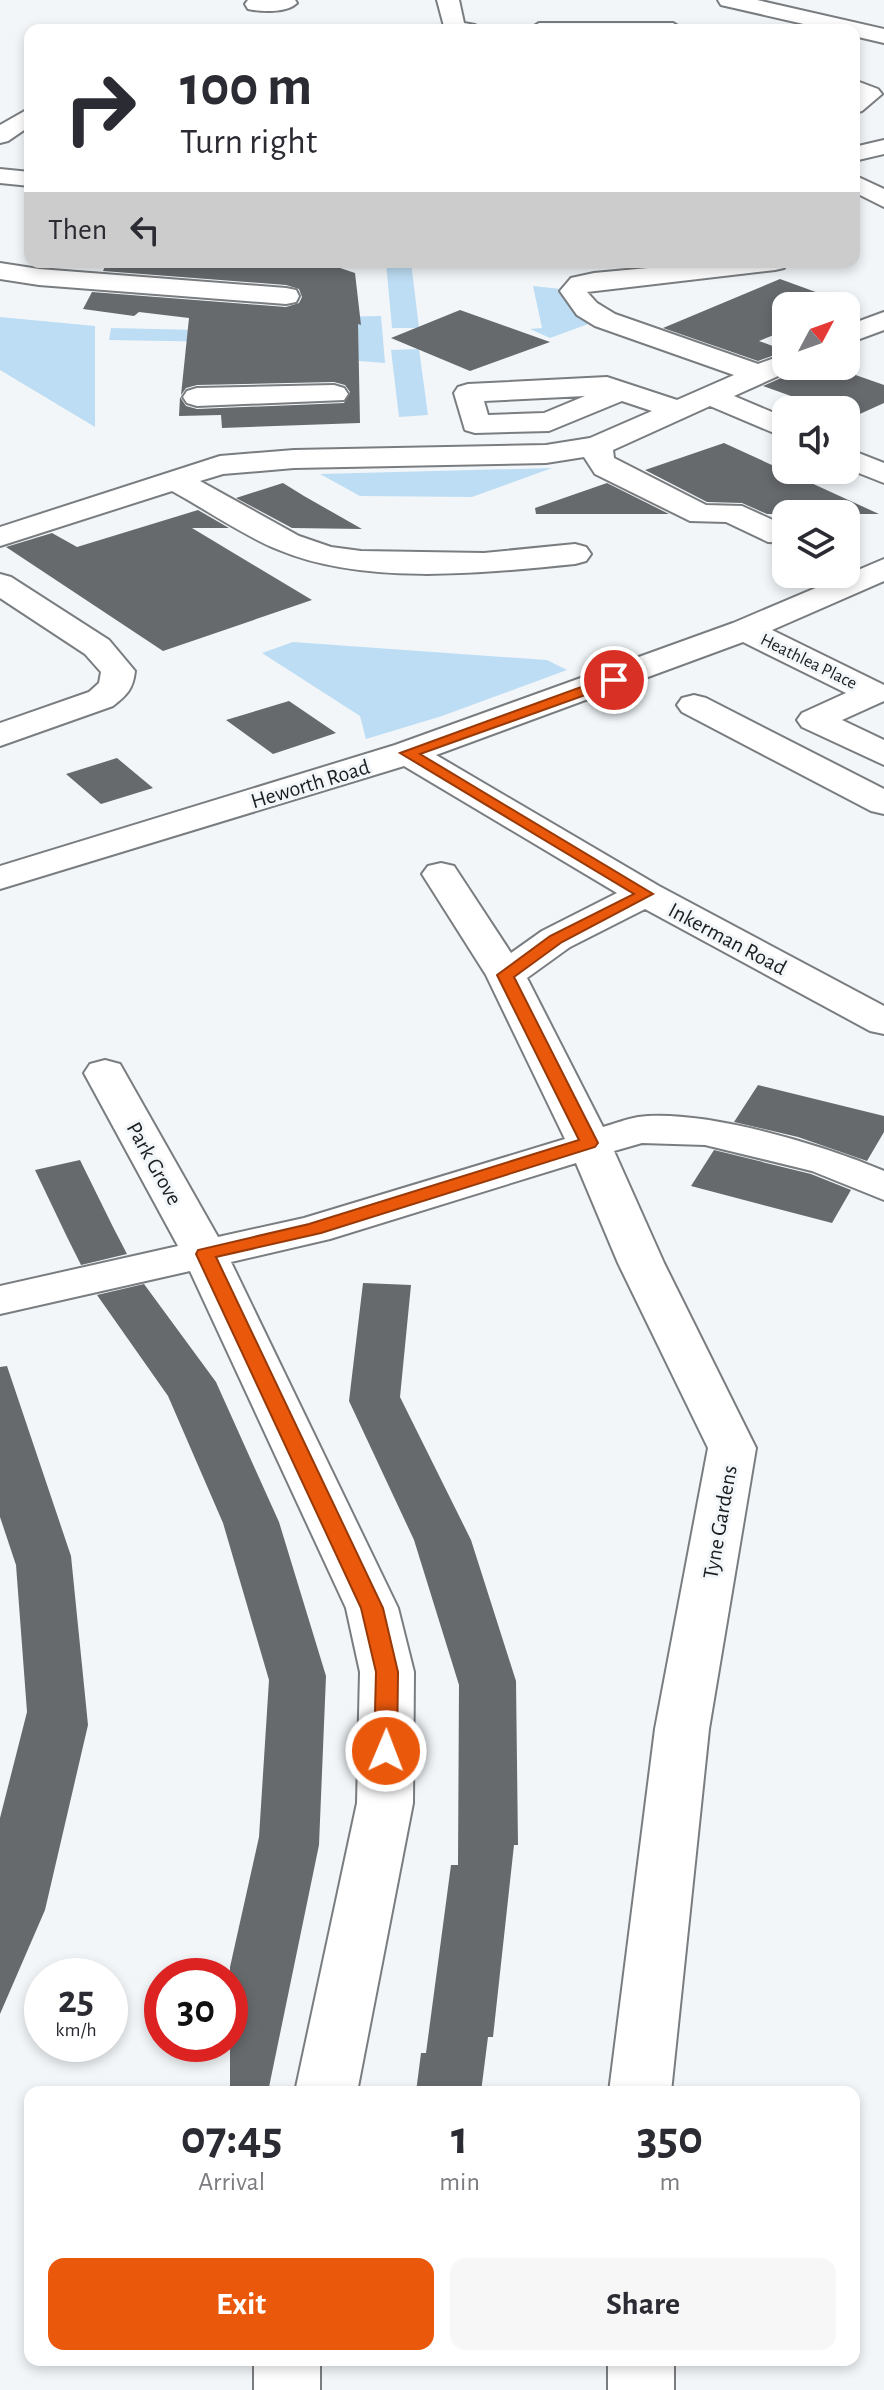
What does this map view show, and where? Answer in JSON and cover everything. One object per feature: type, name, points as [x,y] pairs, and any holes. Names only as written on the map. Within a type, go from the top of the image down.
[{"type":"street","points":[[448,0],[453,24]]},
{"type":"street","points":[[729,0],[832,24]]},
{"type":"street","points":[[267,24],[270,3]]},
{"type":"street","points":[[860,30],[884,36]]},
{"type":"street","points":[[860,90],[870,94],[860,102]]},
{"type":"street","points":[[0,136],[24,119]]},
{"type":"street","points":[[860,153],[884,147]]},
{"type":"street","points":[[0,176],[24,178]]},
{"type":"street","points":[[860,185],[884,199]]},
{"type":"street","points":[[728,268],[658,277],[618,278],[580,284],[573,291],[587,309],[605,320],[759,374]]},
{"type":"street","points":[[0,271],[222,285],[286,296]]},
{"type":"street","points":[[860,330],[884,320]]},
{"type":"street","points":[[197,397],[241,390],[295,426],[546,454],[597,446],[772,368]]},
{"type":"street","points":[[620,391],[675,409]]},
{"type":"street","points":[[0,537],[220,465],[295,426],[334,394]]},
{"type":"street","points":[[709,395],[772,423]]},
{"type":"street","points":[[597,446],[599,459],[606,468],[701,514],[731,513],[772,532]]},
{"type":"street","points":[[860,463],[884,474]]},
{"type":"street","points":[[175,480],[288,543],[326,556],[361,561],[484,563],[575,554]]},
{"type":"street","name":"Heworth Road","points":[[0,878],[408,753],[745,630],[884,569]]},
{"type":"street","points":[[0,584],[97,647],[118,671],[116,687],[101,699],[0,735]]},
{"type":"street","name":"Heathlea Place","points":[[745,630],[879,690]]},
{"type":"street","name":"Heathlea Place","points":[[879,690],[814,720],[884,754]]},
{"type":"street","points":[[694,705],[884,803]]},
{"type":"street","name":"Inkerman Road","points":[[408,753],[645,894],[884,1022]]},
{"type":"street","name":"Tyne Gardens","points":[[441,874],[506,975],[589,1143],[641,1263],[732,1448],[682,1729],[641,2086]]},
{"type":"street","points":[[506,975],[556,939],[645,894]]},
{"type":"street","name":"Park Grove","points":[[105,1073],[205,1254],[372,1608],[387,1672],[385,1803],[327,2086]]},
{"type":"street","points":[[0,1300],[314,1229],[639,1130],[705,1132],[827,1162],[884,1187]]},
{"type":"street","points":[[287,2366],[287,2390]]},
{"type":"street","points":[[641,2366],[641,2390]]},
{"type":"shaded area","points":[[387,268],[412,268],[419,328],[392,328]]},
{"type":"shaded area","points":[[533,286],[561,289],[591,323],[550,338],[530,329],[542,328]]},
{"type":"shaded area","points":[[381,316],[385,363],[346,360],[345,344],[109,340],[111,328],[287,332],[326,317]]},
{"type":"shaded area","points":[[0,317],[95,326],[95,427],[0,370]]},
{"type":"shaded area","points":[[419,349],[428,415],[399,417],[391,350]]},
{"type":"shaded area","points":[[552,468],[472,497],[360,496],[320,474]]},
{"type":"shaded area","points":[[293,642],[547,660],[567,670],[442,716],[366,739],[360,716],[262,653]]},
{"type":"building","points":[[104,268],[340,268],[355,273],[361,325],[358,324],[360,423],[222,428],[221,415],[179,416],[180,397],[186,406],[197,409],[344,403],[350,392],[345,385],[334,382],[197,385],[186,388],[181,395],[189,318],[139,312],[134,316],[83,309],[92,292],[286,307],[299,303],[302,297],[299,289],[286,285],[103,271]]},
{"type":"building","points":[[780,279],[816,292],[772,292],[772,336],[759,341],[772,346],[772,356],[758,361],[663,328]]},
{"type":"building","points":[[460,310],[550,342],[470,371],[391,338]]},
{"type":"building","points":[[860,377],[884,385],[884,403],[860,414],[860,396],[791,396],[763,386],[777,380],[860,380]]},
{"type":"building","points":[[724,443],[772,465],[772,484],[814,484],[848,500],[772,500],[772,514],[767,514],[742,503],[707,502],[645,470]]},
{"type":"building","points":[[283,483],[362,529],[292,528],[236,498]]},
{"type":"building","points":[[607,483],[669,514],[536,514],[535,508]]},
{"type":"building","points":[[860,505],[879,514],[860,514]]},
{"type":"building","points":[[198,510],[229,528],[192,528],[312,600],[163,651],[6,547],[52,533],[77,547]]},
{"type":"building","points":[[289,701],[336,733],[273,754],[226,720]]},
{"type":"building","points":[[117,758],[153,788],[101,804],[66,774]]},
{"type":"building","points":[[758,1085],[884,1116],[884,1132],[867,1161],[798,1137],[734,1122]]},
{"type":"building","points":[[714,1150],[811,1174],[851,1190],[832,1223],[691,1186]]},
{"type":"building","points":[[80,1160],[127,1254],[81,1265],[35,1170]]},
{"type":"building","points":[[363,1283],[411,1285],[400,1397],[471,1540],[516,1681],[518,1845],[514,1845],[493,2037],[488,2037],[482,2086],[417,2086],[421,2053],[426,2053],[451,1865],[458,1865],[459,1685],[414,1540],[349,1401]]},
{"type":"building","points":[[144,1284],[216,1382],[279,1522],[326,1676],[319,1845],[269,2086],[230,2086],[230,2062],[248,2062],[248,1958],[232,1958],[259,1837],[269,1680],[223,1523],[168,1396],[97,1295]]},
{"type":"building","points":[[7,1366],[71,1556],[88,1725],[45,1910],[0,2014],[0,1818],[27,1712],[16,1565],[0,1517],[0,1367]]},
{"type":"route","points":[[386,1751],[387,1672],[372,1608],[205,1254],[314,1229],[589,1143],[506,975],[556,939],[645,894],[408,753],[614,680]]}]
